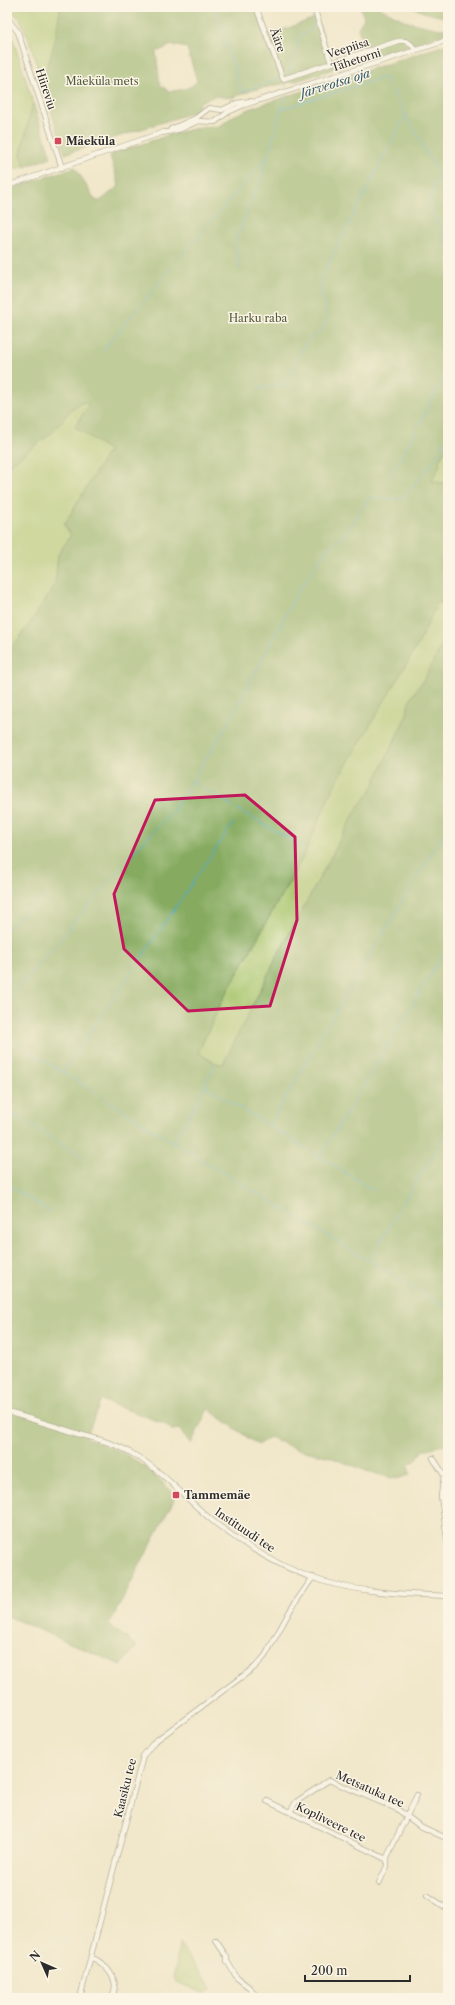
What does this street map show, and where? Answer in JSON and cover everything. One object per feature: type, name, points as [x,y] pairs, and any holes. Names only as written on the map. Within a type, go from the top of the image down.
[{"type":"street","name":"Ääre","points":[[256,7],[282,79]]},
{"type":"street","points":[[314,7],[331,62]]},
{"type":"street","name":"Hiireviu","points":[[7,18],[18,32],[62,168]]},
{"type":"street","name":"Veepiisa","points":[[282,79],[331,62],[405,40],[411,43],[415,50]]},
{"type":"street","name":"Tähetorni","points":[[219,117],[238,107],[271,98],[448,40]]},
{"type":"street","name":"Tähetorni","points":[[217,109],[224,110],[238,103],[271,98]]},
{"type":"street","points":[[7,186],[163,133],[196,118],[210,107],[217,109],[219,117],[215,122],[198,121],[182,129],[163,133]]},
{"type":"street","points":[[204,111],[204,117],[207,121]]},
{"type":"street","name":"Instituudi tee","points":[[7,1412],[97,1439],[131,1452],[147,1463],[190,1502],[236,1538],[272,1559],[313,1578],[370,1590],[448,1596]]},
{"type":"street","points":[[433,1458],[444,1475],[441,1496],[448,1546]]},
{"type":"street","name":"Kaasiku tee","points":[[80,1998],[143,1756],[154,1742],[255,1667],[265,1656],[291,1609],[313,1578]]},
{"type":"street","name":"Metsatuka tee","points":[[290,1812],[296,1802],[329,1780],[397,1809],[420,1826],[448,1839]]},
{"type":"street","points":[[378,1883],[387,1866],[386,1859],[416,1795]]},
{"type":"street","name":"Kopliveere tee","points":[[267,1801],[386,1859]]},
{"type":"street","points":[[427,1895],[448,1909]]},
{"type":"street","points":[[216,1941],[227,1957],[227,1961],[237,1978],[250,1988],[258,1998]]},
{"type":"street","points":[[91,1958],[100,1961],[114,1981],[112,1998]]},
{"type":"highlighted area","points":[[245,795],[295,837],[297,920],[270,1006],[188,1011],[124,949],[114,894],[155,800]]},
{"type":"green space","points":[[7,7],[59,7],[60,10],[55,41],[42,83],[30,42],[20,19]]},
{"type":"green space","name":"Mäeküla mets","points":[[59,7],[256,7],[267,36],[317,17],[331,62],[365,52],[358,28],[364,18],[360,7],[378,7],[408,22],[440,29],[448,28],[448,33],[296,81],[253,90],[231,98],[215,96],[200,102],[197,111],[65,154],[42,83],[55,41],[60,10]],"holes":[[[172,45],[187,48],[197,81],[184,89],[168,91],[160,84],[156,52]]]},
{"type":"green space","points":[[412,7],[448,7],[448,18],[423,12]]},
{"type":"green space","points":[[7,28],[12,36],[33,102],[21,154],[25,167],[7,170]]},
{"type":"green space","name":"Harku raba","points":[[448,44],[448,445],[439,461],[440,465],[432,481],[448,484],[448,573],[442,586],[448,596],[448,616],[440,602],[437,603],[420,641],[333,788],[303,857],[223,999],[198,1053],[215,1063],[223,1064],[279,953],[359,805],[369,794],[407,714],[409,701],[426,676],[448,633],[448,1444],[423,1450],[415,1461],[408,1465],[410,1475],[396,1479],[369,1472],[330,1457],[296,1449],[269,1437],[258,1445],[208,1409],[191,1444],[179,1429],[172,1430],[165,1424],[101,1400],[86,1438],[114,1449],[135,1460],[165,1484],[176,1496],[109,1625],[137,1646],[121,1665],[7,1616],[7,653],[30,624],[55,585],[58,555],[71,535],[64,525],[109,450],[75,427],[88,406],[84,402],[72,408],[53,432],[7,467],[7,190],[75,167],[95,200],[100,201],[119,186],[110,156],[112,154],[172,134],[202,127],[220,126],[233,116],[254,107]]},
{"type":"green space","points":[[33,102],[51,157],[25,167],[21,154]]},
{"type":"green space","points":[[84,402],[88,406],[75,427],[109,450],[64,525],[71,535],[58,555],[55,585],[30,624],[7,653],[7,467],[53,432],[72,408]]},
{"type":"green space","points":[[448,445],[448,484],[431,481],[440,465],[439,461]]},
{"type":"green space","points":[[448,573],[448,596],[442,586]]},
{"type":"green space","points":[[440,602],[448,616],[448,633],[426,676],[409,701],[407,714],[369,795],[359,805],[279,953],[223,1065],[215,1063],[198,1053],[199,1048],[223,999],[303,857],[333,788],[420,641],[437,603]]},
{"type":"green space","points":[[179,1944],[212,1988],[204,1993],[176,1982],[173,1978]]},
{"type":"waterway","points":[[214,7],[242,92],[280,78]]},
{"type":"waterway","name":"Järveotsa oja","points":[[284,75],[289,75],[300,36],[316,26],[310,7]]},
{"type":"waterway","name":"Järveotsa oja","points":[[281,109],[385,77],[436,169]]},
{"type":"waterway","points":[[285,87],[288,80]]},
{"type":"waterway","points":[[240,269],[235,241],[262,176],[286,96]]},
{"type":"waterway","points":[[257,389],[285,384],[306,343],[321,331],[325,325],[326,310],[320,289],[321,278],[406,114]]},
{"type":"waterway","points":[[181,257],[267,157]]},
{"type":"waterway","points":[[438,173],[429,203],[447,248]]},
{"type":"waterway","points":[[103,350],[178,260]]},
{"type":"waterway","points":[[391,476],[448,370]]},
{"type":"waterway","points":[[7,1001],[134,852],[173,811],[229,722],[297,593],[327,550],[345,534],[369,498],[402,499],[433,462],[448,436]]},
{"type":"waterway","points":[[191,781],[233,806]]},
{"type":"waterway","points":[[237,809],[305,848]]},
{"type":"waterway","points":[[63,1072],[234,822]]},
{"type":"waterway","points":[[270,1125],[314,1048],[448,826]]},
{"type":"waterway","points":[[7,929],[44,895]]},
{"type":"waterway","points":[[320,1157],[448,946]]},
{"type":"waterway","points":[[7,1037],[173,1142],[442,1305],[448,1305]]},
{"type":"waterway","points":[[173,1142],[194,1108],[215,1063]]},
{"type":"waterway","points":[[205,1086],[375,1191]]},
{"type":"waterway","points":[[7,1110],[84,1158]]},
{"type":"waterway","points":[[369,1260],[448,1129]]},
{"type":"waterway","points":[[7,1184],[50,1212]]},
{"type":"place","name":"Mäeküla","points":[[58,141]]},
{"type":"place","name":"Tammemäe","points":[[176,1495]]}]
